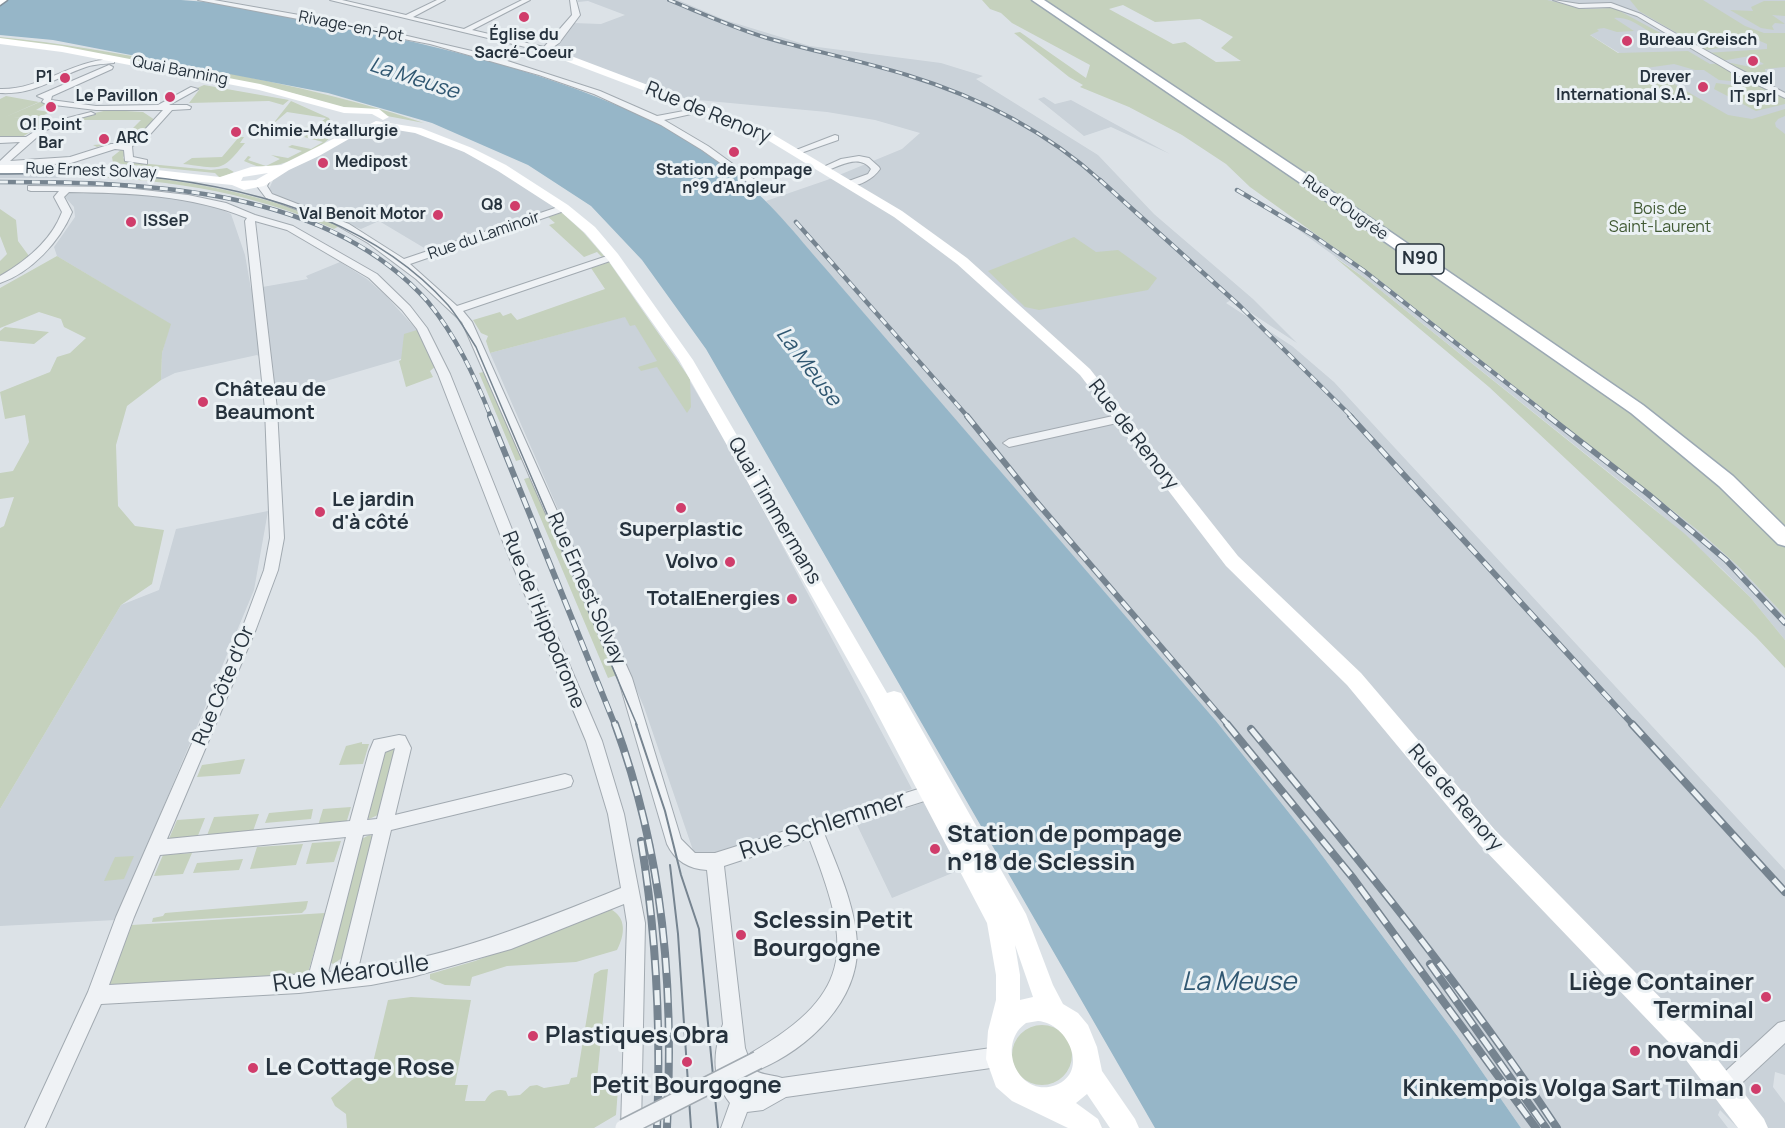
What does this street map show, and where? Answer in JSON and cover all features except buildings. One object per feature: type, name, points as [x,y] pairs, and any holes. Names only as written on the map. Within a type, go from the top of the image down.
[{"type":"main road","name":"Rue d'Ougrée","points":[[1037,0],[1294,172],[1628,402],[1711,467],[1750,502],[1785,539]]},
{"type":"main road","name":"Quai Banning","points":[[0,43],[62,49],[232,81],[291,94],[344,110],[375,111],[380,121],[359,129],[292,98],[110,64],[78,61],[0,43]]},
{"type":"main road","name":"Rue de Renory","points":[[546,50],[760,131],[898,214],[956,256],[1085,372],[1232,561],[1341,665],[1487,837],[1669,1022],[1724,1086],[1755,1128]]},
{"type":"main road","points":[[330,145],[340,133],[341,122],[358,112]]},
{"type":"main road","name":"Quai Timmermans","points":[[380,121],[417,130],[468,150],[502,168],[564,208],[590,230],[613,257],[692,370],[822,594],[931,792],[998,921],[1008,975],[1008,1000],[1001,1031]]},
{"type":"main road","name":"Quai Timmermans","points":[[380,121],[425,127],[473,146],[530,175],[580,210],[624,254],[698,359],[833,591],[1018,922],[1043,991],[1054,1011]]},
{"type":"main road","points":[[266,176],[315,154],[359,129]]},
{"type":"main road","name":"Rue Ernest Solvay","points":[[1,166],[112,169],[218,180],[236,179],[248,186],[266,176]]},
{"type":"main road","points":[[1089,1128],[1080,1118],[1019,1091],[1003,1074],[998,1057],[1001,1031],[1014,1015],[1033,1008],[1054,1011],[1073,1023],[1085,1043],[1087,1065],[1092,1079],[1126,1128]]},
{"type":"main road","points":[[1040,1100],[1062,1097],[1079,1085],[1087,1065]]},
{"type":"street","name":"Rivage-en-Pot","points":[[201,0],[317,19],[429,42],[560,79],[654,118],[704,146],[757,185]]},
{"type":"street","name":"Rue de Renory","points":[[333,0],[353,2],[546,50]]},
{"type":"street","points":[[409,16],[442,0]]},
{"type":"street","points":[[447,34],[527,0]]},
{"type":"street","points":[[546,50],[576,15],[573,0]]},
{"type":"street","points":[[1556,0],[1579,6],[1611,5],[1639,15],[1734,70],[1785,96]]},
{"type":"street","name":"Rivage-en-Pot","points":[[429,42],[438,38]]},
{"type":"street","points":[[0,91],[15,93],[29,90],[78,61]]},
{"type":"street","points":[[110,64],[44,96],[49,97],[46,102],[107,109],[188,105]]},
{"type":"street","points":[[158,107],[194,89]]},
{"type":"street","points":[[654,118],[695,106]]},
{"type":"street","points":[[654,118],[695,106]]},
{"type":"street","points":[[1,166],[71,160],[107,148],[125,146],[142,138],[170,107]]},
{"type":"street","points":[[1,166],[33,133],[51,122],[107,109]]},
{"type":"street","points":[[795,152],[835,138]]},
{"type":"street","points":[[0,140],[28,139]]},
{"type":"street","points":[[125,146],[129,148],[128,159],[144,162]]},
{"type":"street","points":[[823,169],[850,159],[867,160],[875,166],[876,169],[871,176],[849,184]]},
{"type":"street","name":"Rue Ernest Solvay","points":[[266,176],[262,186],[268,196],[345,226],[403,263],[447,303],[458,309],[480,346],[625,678],[676,847],[696,862],[715,861]]},
{"type":"street","name":"Rue de l'Hippodrome","points":[[31,188],[117,190],[188,198],[223,205],[300,232],[373,276],[406,308],[434,350],[594,741],[616,814],[636,923],[631,1128]]},
{"type":"street","points":[[0,280],[37,254],[64,219],[66,208],[59,199],[66,189]]},
{"type":"street","name":"Rue du Laminoir","points":[[403,263],[564,208]]},
{"type":"street","name":"Rue Côte d'Or","points":[[35,1128],[96,995],[271,570],[277,538],[271,409],[250,221],[252,217]]},
{"type":"street","points":[[458,309],[613,257]]},
{"type":"street","points":[[1009,443],[1122,417]]},
{"type":"street","points":[[316,982],[380,745],[399,741],[403,747],[346,979]]},
{"type":"street","points":[[155,848],[384,825],[565,781]]},
{"type":"street","name":"Rue Schlemmer","points":[[715,861],[931,792]]},
{"type":"street","points":[[624,1128],[785,1046],[809,1028],[830,1002],[845,975],[848,949],[845,920],[814,829]]},
{"type":"street","points":[[715,861],[733,1023],[740,1062],[745,1074],[756,1084],[771,1084],[776,1093]]},
{"type":"street","name":"Rue Méaroulle","points":[[96,995],[316,982],[412,968],[478,951],[630,892]]},
{"type":"street","points":[[733,1023],[724,1048],[723,1067],[731,1090],[741,1101],[757,1104],[776,1093],[998,1057]]},
{"type":"street","points":[[1724,1086],[1785,1030]]},
{"type":"street","points":[[731,1128],[741,1101]]},
{"type":"shaded area","points":[[578,0],[678,0],[725,20],[810,46],[941,63],[983,76],[976,79],[1098,155],[1154,214],[1253,299],[1297,343],[1231,300],[1226,303],[1292,346],[1334,382],[1785,870],[1785,1075],[1775,1072],[1773,1087],[1785,1103],[1785,1128],[1738,1128],[1720,1110],[1718,1115],[1728,1128],[1521,1128],[1458,1037],[1309,838],[1216,721],[766,201],[827,180],[902,149],[920,133],[875,120],[827,112],[687,99],[551,51],[573,23],[601,24],[625,15],[588,1],[578,2]]},
{"type":"shaded area","points":[[1534,0],[1785,0],[1785,147],[1756,138]]},
{"type":"shaded area","points":[[1044,97],[1055,104],[1071,100],[1170,154],[1111,127],[1084,136],[1038,99]]},
{"type":"shaded area","points":[[377,127],[414,131],[457,148],[502,170],[556,207],[557,210],[431,252],[379,221],[361,229],[276,196],[269,189],[275,176],[357,131]]},
{"type":"shaded area","points":[[66,172],[59,178],[0,178],[0,173]]},
{"type":"shaded area","points":[[71,191],[154,195],[208,204],[231,214],[245,255],[251,289],[308,279],[306,276],[340,262],[367,279],[386,296],[417,330],[428,351],[275,396],[273,367],[257,355],[175,373],[161,380],[162,353],[170,324],[57,256],[54,247],[75,217],[74,207],[65,197]]},
{"type":"shaded area","points":[[1257,200],[1325,240],[1378,279],[1700,532],[1738,566],[1785,616],[1785,640],[1750,597],[1722,569],[1651,506],[1369,281]]},
{"type":"shaded area","points":[[642,312],[676,358],[735,457],[912,789],[696,859],[644,707],[490,353]]},
{"type":"shaded area","points":[[268,511],[254,590],[116,920],[0,926],[0,809],[121,605],[159,590],[176,529]]},
{"type":"shaded area","points":[[925,802],[962,869],[892,898],[857,825]]},
{"type":"green space","name":"Bois de Saint-Laurent","points":[[982,0],[1547,0],[1586,9],[1614,8],[1666,36],[1653,33],[1629,20],[1614,18],[1634,31],[1617,32],[1604,28],[1597,29],[1599,31],[1590,35],[1618,53],[1688,51],[1710,64],[1731,63],[1751,67],[1764,64],[1750,56],[1721,61],[1706,53],[1767,49],[1767,44],[1748,36],[1713,40],[1704,35],[1696,35],[1711,45],[1733,46],[1706,50],[1639,11],[1630,0],[1703,0],[1745,26],[1764,33],[1785,33],[1785,67],[1765,69],[1766,75],[1761,76],[1763,77],[1738,75],[1785,98],[1785,104],[1756,111],[1714,89],[1716,83],[1731,85],[1731,81],[1719,80],[1704,70],[1674,64],[1646,68],[1728,115],[1752,119],[1785,109],[1785,116],[1775,123],[1776,127],[1785,134],[1785,616],[1738,566],[1700,532],[1378,279],[1250,187],[1226,164],[1182,135],[1129,107],[1080,87],[1083,85],[1069,77],[1014,33],[1020,32],[1086,78],[1090,65],[1012,23],[1001,13],[990,9]],"holes":[[[1123,5],[1155,22],[1200,19],[1233,37],[1221,48],[1241,61],[1216,62],[1185,42],[1173,44],[1109,9]]]},
{"type":"green space","points":[[1764,1],[1785,1],[1785,16],[1772,15],[1785,24],[1775,23],[1772,26],[1774,30],[1761,28],[1730,10],[1753,11],[1751,7]]},
{"type":"green space","points":[[0,37],[90,49],[242,76],[334,96],[424,123],[345,108],[288,92],[230,80],[0,40]]},
{"type":"green space","points":[[204,85],[289,100],[283,105],[269,101],[189,103],[199,90],[195,89]]},
{"type":"green space","points":[[6,96],[39,102],[3,118],[40,102],[46,104],[36,110],[50,112],[42,116],[13,118],[51,119],[22,137],[0,138],[0,99]]},
{"type":"green space","points":[[291,101],[329,118],[335,132],[322,145],[285,163],[264,167],[244,161],[248,156],[251,157],[248,160],[266,166],[280,159],[271,155],[288,158],[302,151],[288,147],[292,145],[311,149],[323,142],[304,137],[307,135],[321,138],[331,131],[306,126],[317,125],[326,118],[287,112],[272,125]]},
{"type":"green space","points":[[108,110],[143,112],[155,120],[140,137],[129,142],[118,143],[141,120],[74,120],[77,117]]},
{"type":"green space","points":[[239,137],[244,137],[240,143],[245,143],[230,160],[219,167],[183,164],[192,158],[222,157]]},
{"type":"green space","points":[[122,149],[126,151],[123,158],[129,162],[211,170],[227,168],[234,172],[220,178],[215,173],[113,163],[112,157]]},
{"type":"green space","points":[[65,173],[137,176],[205,186],[272,202],[341,225],[334,229],[268,204],[200,188],[131,179],[61,176]]},
{"type":"green space","points":[[0,209],[16,220],[18,241],[29,256],[0,278],[0,261],[7,254],[0,236]]},
{"type":"green space","points":[[560,211],[604,256],[602,257],[597,252],[584,257],[549,225],[555,223],[547,216]]},
{"type":"green space","points":[[1074,237],[1096,252],[1118,250],[1157,278],[1148,290],[1039,310],[1025,307],[988,271]]},
{"type":"green space","points":[[57,256],[171,324],[162,353],[161,380],[127,406],[116,445],[118,506],[135,526],[164,530],[152,584],[121,605],[0,809],[0,528],[4,526],[14,497],[0,499],[0,473],[13,471],[29,442],[25,415],[5,419],[0,392],[50,372],[57,357],[70,353],[86,338],[64,327],[61,319],[39,312],[0,328],[0,288]]},
{"type":"green space","points":[[1333,256],[1369,281],[1685,534],[1750,597],[1785,640],[1785,668],[1756,637],[1489,387]]},
{"type":"green space","points":[[609,262],[690,379],[691,407],[687,413],[657,367],[641,371],[638,367],[657,361],[635,325],[630,326],[625,317],[490,353],[486,341],[488,336],[481,333],[473,320],[500,312],[503,316],[511,313],[517,320],[605,289],[591,268]]},
{"type":"green space","points":[[5,327],[49,332],[34,344],[0,341],[0,331]]},
{"type":"green space","points":[[417,330],[436,366],[430,371],[433,377],[406,387],[399,361],[404,334]]},
{"type":"green space","points":[[488,371],[526,458],[516,461],[479,373]]},
{"type":"green space","points":[[534,476],[620,674],[608,678],[524,479]]},
{"type":"green space","points":[[362,742],[362,744],[369,744],[363,764],[339,765],[346,746]]},
{"type":"green space","points":[[395,747],[397,751],[380,814],[369,819],[367,816],[385,753],[387,748]]},
{"type":"green space","points":[[245,759],[240,774],[197,777],[202,765]]},
{"type":"green space","points":[[351,807],[345,827],[317,829],[323,809]]},
{"type":"green space","points":[[313,809],[311,819],[265,823],[269,813]]},
{"type":"green space","points":[[259,814],[252,834],[206,838],[214,817]]},
{"type":"green space","points":[[205,818],[197,838],[168,841],[177,820]]},
{"type":"green space","points":[[369,835],[373,836],[342,958],[333,964],[330,962],[360,840]]},
{"type":"green space","points":[[341,841],[334,862],[306,864],[312,843]]},
{"type":"green space","points":[[303,844],[296,865],[250,869],[257,847]]},
{"type":"green space","points":[[192,853],[183,874],[154,876],[163,855]]},
{"type":"green space","points":[[134,856],[124,879],[104,881],[115,857]]},
{"type":"green space","points":[[243,859],[239,870],[193,873],[197,863]]},
{"type":"green space","points":[[308,901],[302,913],[152,922],[153,918],[163,916],[165,913]]},
{"type":"green space","points":[[610,909],[616,912],[623,927],[622,938],[617,950],[576,962],[507,966],[472,977],[470,986],[445,985],[430,979],[430,974],[475,961]]},
{"type":"green space","points":[[325,913],[308,973],[106,989],[132,925]]},
{"type":"green space","points":[[608,969],[596,1089],[609,1086],[618,1089],[616,1115],[594,1128],[347,1128],[346,1114],[335,1106],[331,1098],[352,1080],[366,1073],[370,1075],[388,1000],[411,997],[471,1000],[455,1085],[468,1085],[465,1101],[485,1101],[496,1090],[506,1091],[508,1096],[520,1095],[530,1086],[537,1085],[544,1088],[569,1084],[571,1078],[577,1077],[594,974]]},
{"type":"green space","points":[[1036,1025],[1048,1025],[1059,1030],[1067,1038],[1072,1055],[1070,1067],[1059,1080],[1048,1085],[1036,1085],[1025,1080],[1017,1072],[1012,1061],[1012,1049],[1017,1038],[1025,1030]]},
{"type":"water","name":"La Meuse","points":[[0,0],[181,0],[277,13],[375,33],[497,63],[577,89],[664,127],[715,160],[747,184],[782,218],[1216,721],[1309,838],[1458,1037],[1521,1128],[1155,1128],[706,349],[642,260],[591,206],[528,165],[432,123],[328,93],[53,40],[0,35]]},
{"type":"tram line","points":[[0,174],[123,174],[183,181],[267,199],[347,230],[384,251],[418,276],[448,305],[476,347],[637,725]]},
{"type":"tram line","points":[[636,724],[665,811],[681,875],[699,929],[718,1128]]},
{"type":"tram line","points":[[670,865],[678,934],[691,1128]]},
{"type":"railway","points":[[669,0],[755,34],[890,70],[960,94],[1034,131],[1058,146],[1101,181]]},
{"type":"railway","points":[[1100,180],[1240,306],[1352,417]]},
{"type":"railway","points":[[0,182],[112,184],[171,189],[229,198],[285,213],[338,234],[386,264],[428,302],[464,357],[491,417]]},
{"type":"railway","points":[[1237,190],[1311,234],[1363,270],[1550,417]]},
{"type":"railway","points":[[796,222],[968,417]]},
{"type":"railway","points":[[490,416],[615,725]]},
{"type":"railway","points":[[967,416],[1034,499],[1228,725]]},
{"type":"railway","points":[[1350,416],[1633,725]]},
{"type":"railway","points":[[1548,416],[1648,494],[1726,560],[1785,623]]},
{"type":"railway","points":[[615,724],[645,823],[662,923],[669,1024],[667,1128]]},
{"type":"railway","points":[[1227,724],[1353,878],[1536,1128]]},
{"type":"railway","points":[[1632,724],[1785,892]]},
{"type":"railway","points":[[1251,729],[1448,974],[1557,1128]]},
{"type":"railway","points":[[641,841],[654,948],[658,1056],[657,1128]]},
{"type":"railway","points":[[1430,964],[1546,1128]]},
{"type":"place","name":"Église du Sacré-Coeur","points":[[524,17]]},
{"type":"place","name":"Bureau Greisch","points":[[1627,41]]},
{"type":"place","name":"Level IT sprl","points":[[1753,61]]},
{"type":"place","name":"P1","points":[[65,78]]},
{"type":"place","name":"Drever International S.A.","points":[[1703,87]]},
{"type":"place","name":"Le Pavillon","points":[[170,97]]},
{"type":"place","name":"O! Point Bar","points":[[51,107]]},
{"type":"place","name":"Chimie-Métallurgie","points":[[236,132]]},
{"type":"place","name":"ARC","points":[[104,139]]},
{"type":"place","name":"Station de pompage n°9 d'Angleur","points":[[734,152]]},
{"type":"place","name":"Medipost","points":[[323,163]]},
{"type":"place","name":"Q8","points":[[515,206]]},
{"type":"place","name":"Val Benoit Motor","points":[[438,215]]},
{"type":"place","name":"ISSeP","points":[[131,222]]},
{"type":"place","name":"Château de Beaumont","points":[[203,402]]},
{"type":"place","name":"Superplastic","points":[[681,508]]},
{"type":"place","name":"Le jardin d'à côté","points":[[320,512]]},
{"type":"place","name":"Volvo","points":[[730,562]]},
{"type":"place","name":"TotalEnergies","points":[[792,599]]},
{"type":"place","name":"Station de pompage n°18 de Sclessin","points":[[935,849]]},
{"type":"place","name":"Sclessin Petit Bourgogne","points":[[741,935]]},
{"type":"place","name":"Liège Container Terminal","points":[[1766,997]]},
{"type":"place","name":"Plastiques Obra","points":[[533,1036]]},
{"type":"place","name":"novandi","points":[[1635,1051]]},
{"type":"place","name":"Petit Bourgogne","points":[[687,1062]]},
{"type":"place","name":"Le Cottage Rose","points":[[253,1068]]},
{"type":"place","name":"Kinkempois Volga Sart Tilman","points":[[1756,1089]]}]
